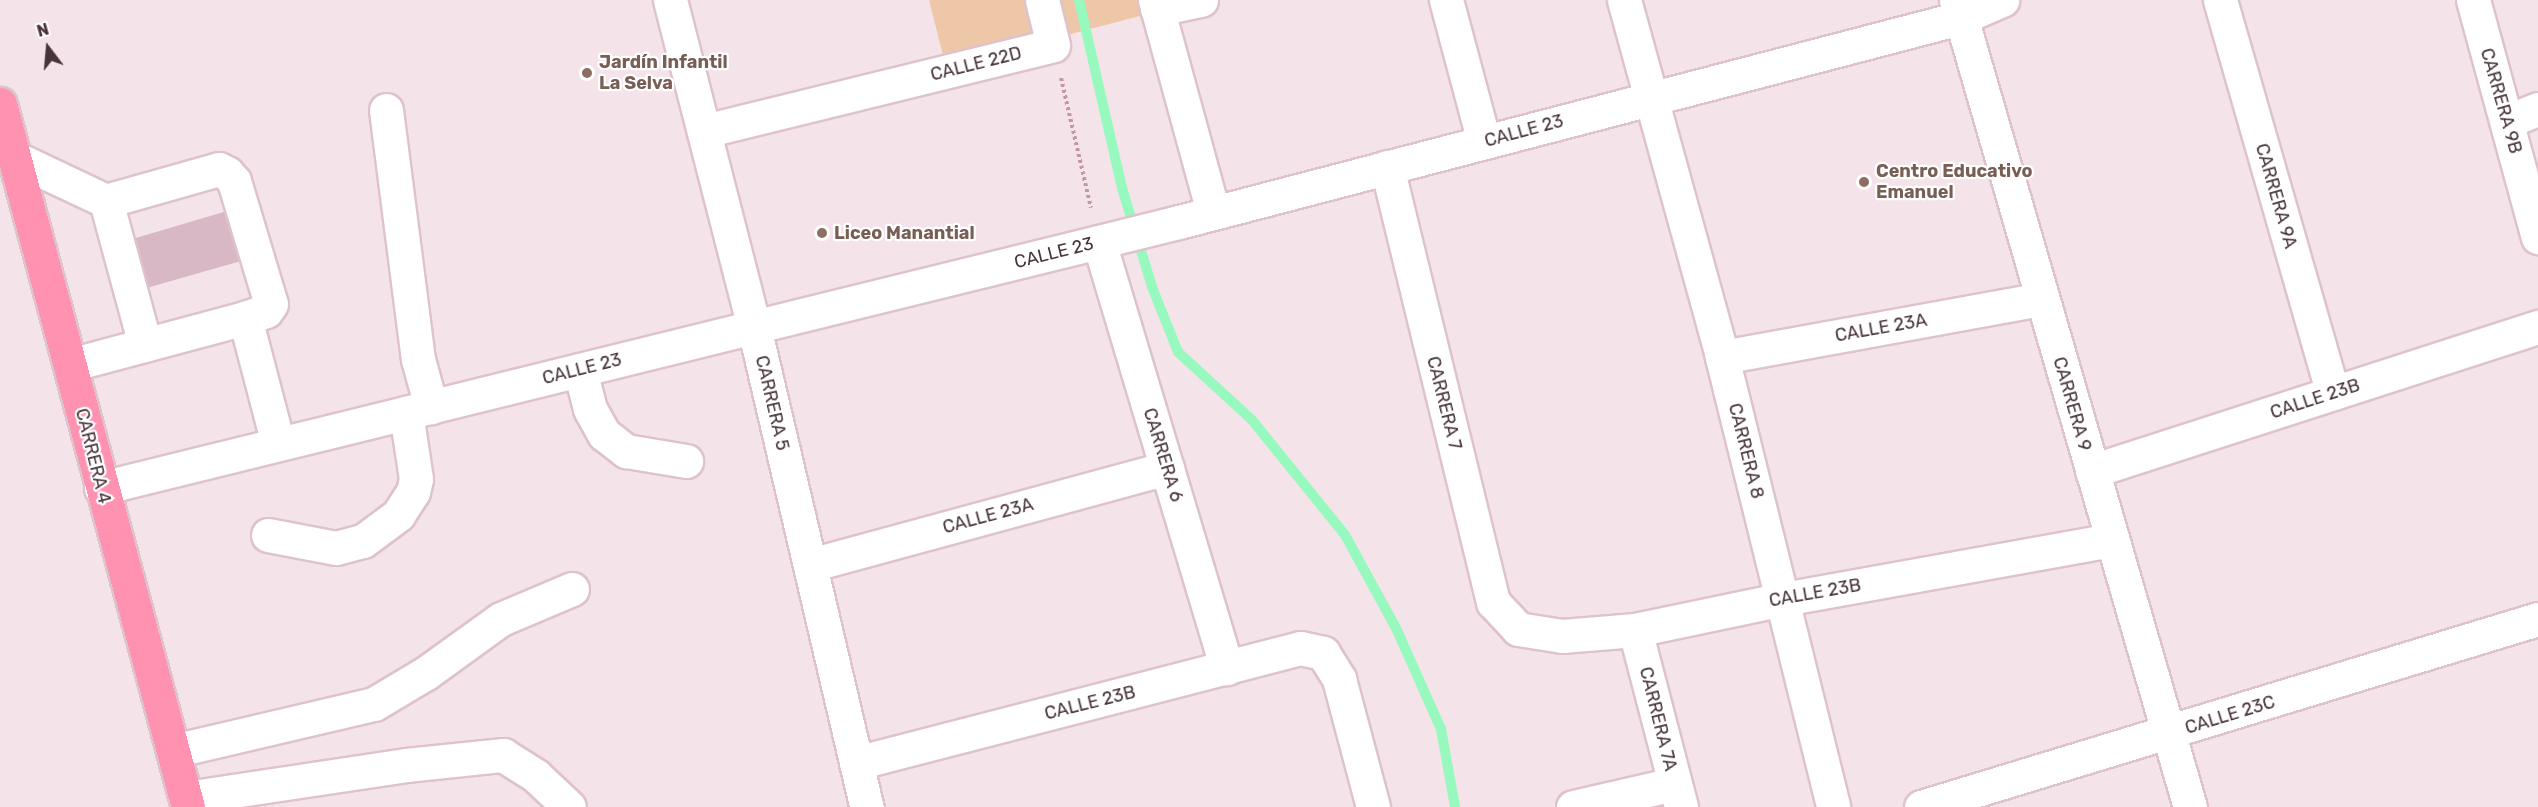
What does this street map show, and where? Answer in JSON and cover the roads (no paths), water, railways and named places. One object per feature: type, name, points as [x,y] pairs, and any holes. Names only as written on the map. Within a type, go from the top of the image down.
[{"type":"main road","name":"CARRERA 4","points":[[0,104],[101,488],[187,802]]},
{"type":"street","name":"CARRERA 5","points":[[670,0],[754,327],[867,807]]},
{"type":"street","name":"CALLE 22D","points":[[704,130],[1053,45],[1042,0]]},
{"type":"street","points":[[1201,0],[1156,5],[1213,212]]},
{"type":"street","points":[[1446,0],[1484,142]]},
{"type":"street","name":"CARRERA 8","points":[[1624,0],[1722,357],[1833,807]]},
{"type":"street","name":"CALLE 23","points":[[101,488],[1179,222],[1650,98],[1958,9],[2002,0]]},
{"type":"street","name":"CARRERA 9A","points":[[2220,0],[2333,393]]},
{"type":"street","name":"CARRERA 9B","points":[[2473,0],[2538,237]]},
{"type":"street","name":"CARRERA 9","points":[[1958,9],[2190,807]]},
{"type":"street","points":[[2508,121],[2538,109]]},
{"type":"street","points":[[268,535],[336,548],[363,541],[398,514],[413,492],[416,479],[418,359],[386,110]]},
{"type":"street","points":[[15,158],[106,201],[219,169],[227,172],[234,181],[271,303],[266,311],[245,318],[70,365]]},
{"type":"street","name":"CARRERA 7","points":[[1387,167],[1493,602],[1518,629]]},
{"type":"street","points":[[106,201],[145,345]]},
{"type":"street","name":"CARRERA 6","points":[[1106,239],[1167,468],[1227,668]]},
{"type":"street","name":"CALLE 23A","points":[[1722,357],[2041,298]]},
{"type":"street","points":[[245,318],[278,444]]},
{"type":"street","name":"CALLE 23B","points":[[2092,471],[2538,327]]},
{"type":"street","points":[[580,370],[590,409],[604,434],[626,451],[686,461]]},
{"type":"street","name":"CALLE 23A","points":[[810,564],[1167,468]]},
{"type":"street","name":"CALLE 23B","points":[[1518,629],[1562,636],[1635,630],[1783,599],[2112,540]]},
{"type":"street","points":[[173,751],[374,704],[426,673],[501,619],[572,589]]},
{"type":"street","name":"CALLE 23C","points":[[1921,807],[2169,734],[2538,619]]},
{"type":"street","name":"CARRERA 7A","points":[[1635,630],[1677,796]]},
{"type":"street","name":"CALLE 23B","points":[[856,763],[1300,648],[1323,653],[1338,679],[1373,807]]},
{"type":"street","points":[[187,802],[406,765],[503,755],[536,776],[569,807]]},
{"type":"street","points":[[1573,807],[1677,796]]},
{"type":"waterway","points":[[1079,0],[1122,188],[1152,287],[1178,352],[1252,420],[1345,535],[1396,628],[1441,729],[1455,807]]},
{"type":"place","name":"Jardín Infantil La Selva","points":[[587,73]]},
{"type":"place","name":"Centro Educativo Emanuel","points":[[1864,182]]},
{"type":"place","name":"Liceo Manantial","points":[[822,233]]}]
